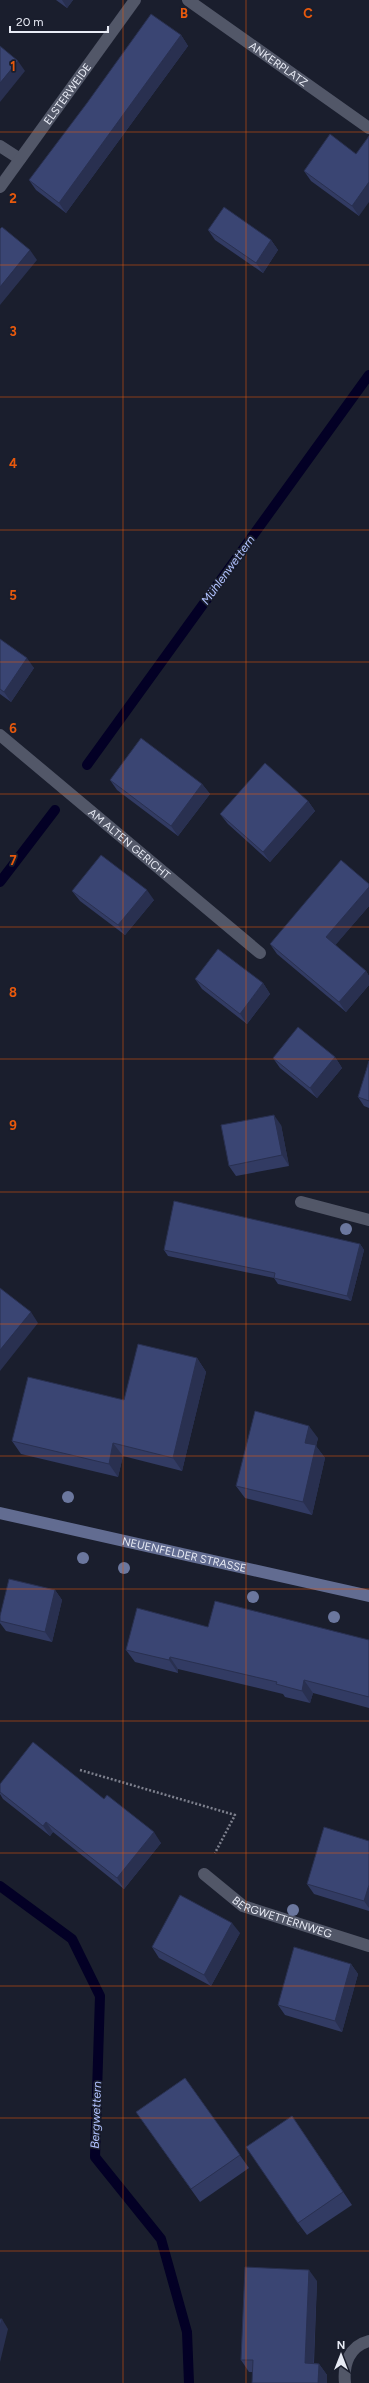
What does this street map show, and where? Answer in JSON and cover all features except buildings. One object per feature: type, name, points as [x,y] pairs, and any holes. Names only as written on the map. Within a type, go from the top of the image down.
[{"type":"main road","name":"NEUENFELDER STRASSE","points":[[0,1513],[369,1596]]},
{"type":"street","name":"ELSTERWEIDE","points":[[0,187],[135,0]]},
{"type":"street","name":"ANKERPLATZ","points":[[188,0],[369,128]]},
{"type":"street","points":[[0,146],[20,159]]},
{"type":"street","name":"AM ALTEN GERICHT","points":[[0,735],[260,952]]},
{"type":"street","points":[[301,1202],[369,1220]]},
{"type":"street","name":"BERGWETTERNWEG","points":[[204,1874],[243,1906],[369,1946]]},
{"type":"street","points":[[345,2383],[344,2371],[347,2358],[356,2348],[369,2341]]},
{"type":"path","points":[[80,1770],[235,1815],[204,1874]]},
{"type":"waterway","name":"Mühlenwettern","points":[[87,765],[369,375]]},
{"type":"waterway","name":"Mühlenwettern","points":[[0,882],[55,810]]},
{"type":"waterway","name":"Bergwettern","points":[[0,1886],[72,1939],[100,1996],[95,2157],[161,2239],[187,2332],[189,2383]]}]
